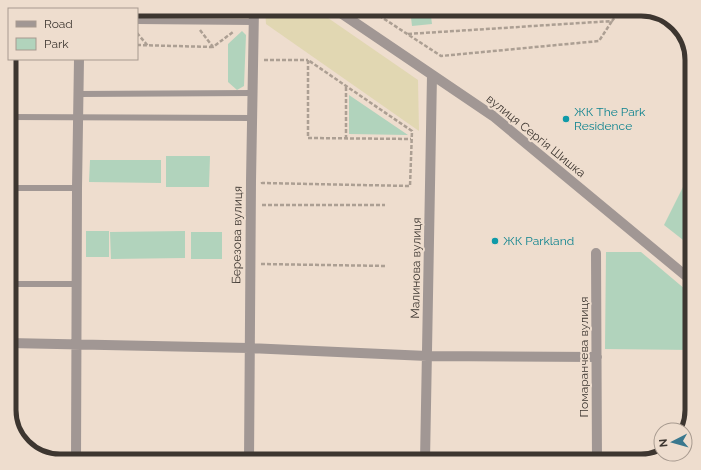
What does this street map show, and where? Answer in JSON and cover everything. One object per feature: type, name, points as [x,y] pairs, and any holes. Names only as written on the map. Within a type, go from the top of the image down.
[{"type":"street","name":"Березова вулиця","points":[[249,454],[254,16]]},
{"type":"street","name":"вулиця Сергія Шишка","points":[[345,16],[493,116],[685,276]]},
{"type":"street","points":[[76,454],[77,188],[80,60]]},
{"type":"street","name":"Малинова вулиця","points":[[426,454],[432,75]]},
{"type":"street","name":"Помаранчева вулиця","points":[[596,253],[597,454]]},
{"type":"street","points":[[16,343],[250,348],[427,356],[597,357]]},
{"type":"lane","points":[[138,21],[254,22]]},
{"type":"lane","points":[[79,94],[252,93]]},
{"type":"lane","points":[[16,117],[252,118]]},
{"type":"lane","points":[[16,188],[77,188]]},
{"type":"lane","points":[[16,284],[77,284]]},
{"type":"path","points":[[379,16],[441,56],[599,41],[616,16]]},
{"type":"path","points":[[406,34],[612,21]]},
{"type":"path","points":[[138,34],[148,46]]},
{"type":"path","points":[[138,46],[213,47]]},
{"type":"path","points":[[262,175],[262,183],[410,186],[412,131],[308,60],[264,60],[264,53]]},
{"type":"path","points":[[308,60],[308,138],[411,139]]},
{"type":"path","points":[[346,86],[346,139]]},
{"type":"path","points":[[262,205],[385,205]]},
{"type":"path","points":[[261,264],[387,266]]},
{"type":"green space","points":[[197,16],[241,17],[197,18]]},
{"type":"green space","points":[[411,16],[431,16],[432,24],[412,26]]},
{"type":"green space","points":[[242,31],[246,35],[244,86],[237,90],[228,82],[228,44]]},
{"type":"green space","points":[[349,95],[408,135],[349,134]]},
{"type":"green space","points":[[166,156],[210,156],[209,187],[166,187]]},
{"type":"green space","points":[[90,160],[161,160],[161,183],[89,182]]},
{"type":"green space","points":[[685,183],[685,242],[664,225]]},
{"type":"green space","points":[[86,231],[109,231],[109,257],[86,257]]},
{"type":"green space","points":[[185,231],[185,258],[111,259],[110,232]]},
{"type":"green space","points":[[191,232],[222,232],[222,259],[191,259]]},
{"type":"green space","points":[[606,252],[641,252],[685,289],[685,350],[605,349]]},
{"type":"sand","points":[[265,16],[325,16],[418,80],[419,131],[266,24]]},
{"type":"place","name":"ЖК The Park Residence","points":[[566,119]]},
{"type":"place","name":"ЖК Parkland","points":[[495,241]]}]
